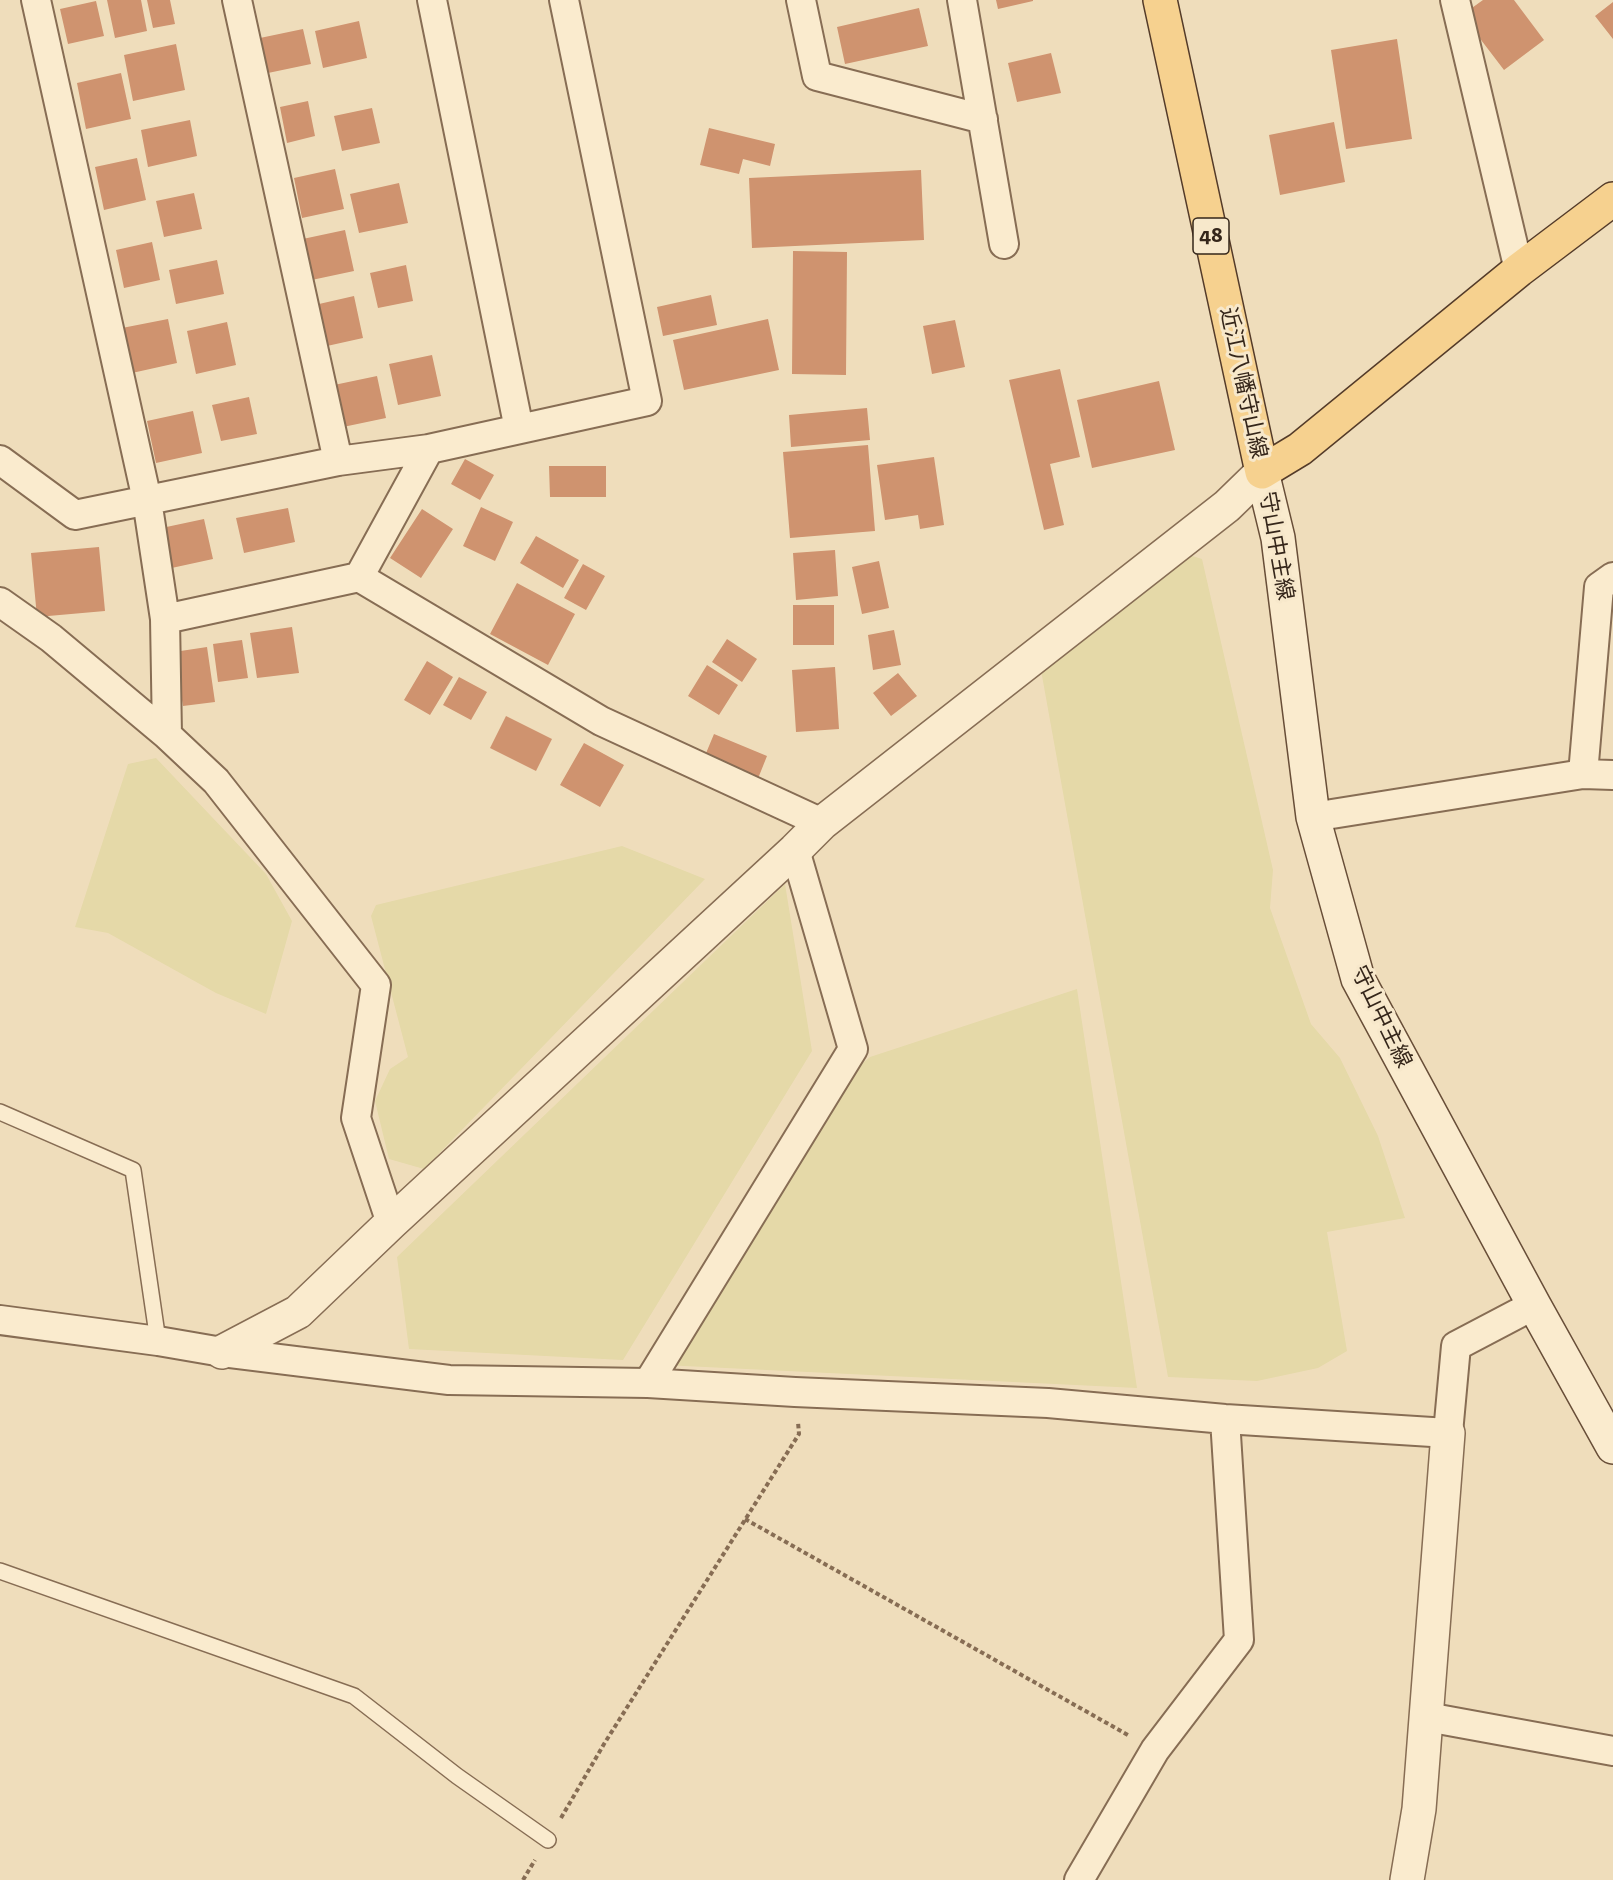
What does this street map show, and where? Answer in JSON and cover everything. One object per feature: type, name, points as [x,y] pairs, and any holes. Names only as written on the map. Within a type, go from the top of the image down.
[{"type":"main road","name":"近江八幡守山線","points":[[1160,0],[1262,472],[1300,449],[1519,270],[1613,199]]},
{"type":"street","points":[[36,0],[147,500],[165,619],[167,735]]},
{"type":"street","points":[[237,0],[338,461]]},
{"type":"street","points":[[432,0],[519,429]]},
{"type":"street","points":[[0,460],[75,515],[338,461],[429,449],[647,402],[564,0]]},
{"type":"street","points":[[801,0],[817,76],[982,119]]},
{"type":"street","points":[[962,0],[1004,244]]},
{"type":"street","points":[[1455,0],[1519,270]]},
{"type":"street","points":[[359,577],[429,449]]},
{"type":"street","points":[[222,1352],[298,1312],[822,823],[1227,506],[1262,472]]},
{"type":"street","name":"守山中主線","points":[[1262,472],[1278,538],[1313,817],[1358,979],[1613,1447]]},
{"type":"street","points":[[165,619],[359,577],[601,721],[822,823]]},
{"type":"street","points":[[1583,774],[1599,587],[1613,577]]},
{"type":"street","points":[[0,602],[51,638],[167,735],[216,781],[376,985],[356,1118],[391,1223]]},
{"type":"street","points":[[1313,817],[1583,774],[1613,775]]},
{"type":"street","points":[[648,1383],[853,1049],[795,850]]},
{"type":"street","points":[[1407,1880],[1419,1809],[1456,1346],[1534,1305]]},
{"type":"street","points":[[0,1320],[222,1352],[449,1380],[648,1383],[1048,1403],[1226,1419],[1448,1433]]},
{"type":"street","points":[[1079,1880],[1155,1750],[1239,1640],[1226,1419]]},
{"type":"street","points":[[1427,1717],[1613,1751]]},
{"type":"lane","points":[[0,1112],[133,1170],[158,1341]]},
{"type":"lane","points":[[0,1571],[354,1696],[457,1776],[548,1840]]},
{"type":"path","points":[[548,1840],[604,1744],[799,1434],[795,1392]]},
{"type":"path","points":[[746,1519],[1155,1750]]},
{"type":"shaded area","points":[[1186,554],[1202,559],[1273,870],[1270,908],[1311,1024],[1340,1058],[1378,1136],[1405,1218],[1327,1232],[1347,1351],[1318,1368],[1257,1381],[1168,1377],[1039,659]]},
{"type":"shaded area","points":[[156,758],[266,874],[292,921],[266,1014],[216,993],[108,933],[75,927],[128,764]]},
{"type":"shaded area","points":[[622,846],[705,879],[424,1169],[389,1159],[375,1101],[390,1069],[408,1057],[371,916],[376,905]]},
{"type":"shaded area","points":[[785,884],[812,1051],[623,1360],[409,1349],[397,1257]]},
{"type":"shaded area","points":[[1077,989],[1137,1388],[664,1365],[857,1068],[870,1057]]},
{"type":"building","points":[[107,0],[141,0],[147,31],[115,38]]},
{"type":"building","points":[[147,0],[170,0],[175,24],[153,28]]},
{"type":"building","points":[[996,0],[1033,0],[1033,1],[998,9]]},
{"type":"building","points":[[1483,0],[1514,0],[1544,40],[1504,70],[1462,15]]},
{"type":"building","points":[[96,1],[104,36],[68,44],[60,9]]},
{"type":"building","points":[[1613,2],[1613,39],[1595,16]]},
{"type":"building","points":[[919,8],[928,46],[845,64],[837,27]]},
{"type":"building","points":[[359,21],[367,58],[323,68],[315,31]]},
{"type":"building","points":[[303,29],[311,64],[268,73],[260,38]]},
{"type":"building","points":[[1397,39],[1412,139],[1346,149],[1331,50]]},
{"type":"building","points":[[176,44],[185,90],[133,101],[124,55]]},
{"type":"building","points":[[1051,53],[1061,93],[1017,102],[1008,63]]},
{"type":"building","points":[[121,73],[131,119],[86,129],[77,83]]},
{"type":"building","points":[[308,101],[315,136],[287,143],[280,107]]},
{"type":"building","points":[[372,108],[380,143],[342,151],[334,116]]},
{"type":"building","points":[[190,120],[197,156],[148,167],[141,130]]},
{"type":"building","points":[[1334,122],[1345,182],[1280,195],[1269,135]]},
{"type":"building","points":[[709,128],[775,144],[770,166],[743,159],[739,174],[700,165]]},
{"type":"building","points":[[137,158],[146,200],[104,210],[95,167]]},
{"type":"building","points":[[335,169],[344,209],[302,218],[294,178]]},
{"type":"building","points":[[921,170],[924,240],[752,248],[749,178]]},
{"type":"building","points":[[399,183],[408,223],[359,233],[350,194]]},
{"type":"building","points":[[194,193],[202,229],[164,237],[156,201]]},
{"type":"building","points":[[345,230],[354,271],[307,281],[298,240]]},
{"type":"building","points":[[152,242],[160,280],[124,288],[116,250]]},
{"type":"building","points":[[793,251],[847,252],[846,375],[792,374]]},
{"type":"building","points":[[217,260],[224,294],[176,304],[169,270]]},
{"type":"building","points":[[406,265],[413,301],[378,308],[370,273]]},
{"type":"building","points":[[711,295],[717,325],[663,336],[657,307]]},
{"type":"building","points":[[354,296],[363,338],[327,346],[319,304]]},
{"type":"building","points":[[168,319],[177,363],[132,373],[122,328]]},
{"type":"building","points":[[768,319],[779,370],[684,390],[673,340]]},
{"type":"building","points":[[955,320],[965,367],[932,374],[923,326]]},
{"type":"building","points":[[227,322],[236,365],[196,374],[187,331]]},
{"type":"building","points":[[432,355],[441,396],[398,405],[389,364]]},
{"type":"building","points":[[1060,369],[1080,457],[1050,464],[1064,525],[1044,530],[1009,380]]},
{"type":"building","points":[[377,376],[386,418],[343,427],[334,385]]},
{"type":"building","points":[[1159,381],[1175,450],[1092,468],[1077,400]]},
{"type":"building","points":[[249,397],[257,434],[221,441],[212,405]]},
{"type":"building","points":[[867,408],[870,440],[791,447],[789,415]]},
{"type":"building","points":[[193,411],[202,453],[156,463],[147,421]]},
{"type":"building","points":[[868,445],[875,531],[790,538],[783,452]]},
{"type":"building","points":[[934,457],[944,525],[920,529],[918,515],[885,520],[877,465]]},
{"type":"building","points":[[465,459],[494,475],[480,500],[451,484]]},
{"type":"building","points":[[549,466],[606,466],[606,497],[550,497]]},
{"type":"building","points":[[481,507],[513,522],[495,561],[463,546]]},
{"type":"building","points":[[288,508],[295,542],[244,553],[236,518]]},
{"type":"building","points":[[422,509],[453,529],[421,578],[390,558]]},
{"type":"building","points":[[204,519],[213,559],[167,569],[157,529]]},
{"type":"building","points":[[536,536],[579,560],[563,588],[520,563]]},
{"type":"building","points":[[99,547],[105,611],[37,617],[31,553]]},
{"type":"building","points":[[835,550],[838,596],[796,600],[793,553]]},
{"type":"building","points":[[879,561],[889,608],[862,614],[852,567]]},
{"type":"building","points":[[583,564],[605,576],[586,610],[564,598]]},
{"type":"building","points":[[517,583],[575,614],[548,665],[490,634]]},
{"type":"building","points":[[793,605],[834,605],[834,645],[793,645]]},
{"type":"building","points":[[292,627],[299,673],[257,678],[250,633]]},
{"type":"building","points":[[894,630],[901,665],[873,670],[868,635]]},
{"type":"building","points":[[727,639],[757,659],[742,682],[712,662]]},
{"type":"building","points":[[242,640],[248,678],[218,682],[213,644]]},
{"type":"building","points":[[207,647],[215,702],[183,706],[174,652]]},
{"type":"building","points":[[427,661],[453,677],[430,715],[404,700]]},
{"type":"building","points":[[707,665],[738,685],[719,715],[688,696]]},
{"type":"building","points":[[835,667],[839,729],[796,732],[792,670]]},
{"type":"building","points":[[898,673],[917,696],[891,716],[873,693]]},
{"type":"building","points":[[459,677],[487,692],[471,720],[443,705]]},
{"type":"building","points":[[506,716],[552,739],[536,771],[490,748]]},
{"type":"building","points":[[714,734],[767,756],[757,781],[704,758]]},
{"type":"building","points":[[584,743],[624,765],[600,807],[560,785]]}]
